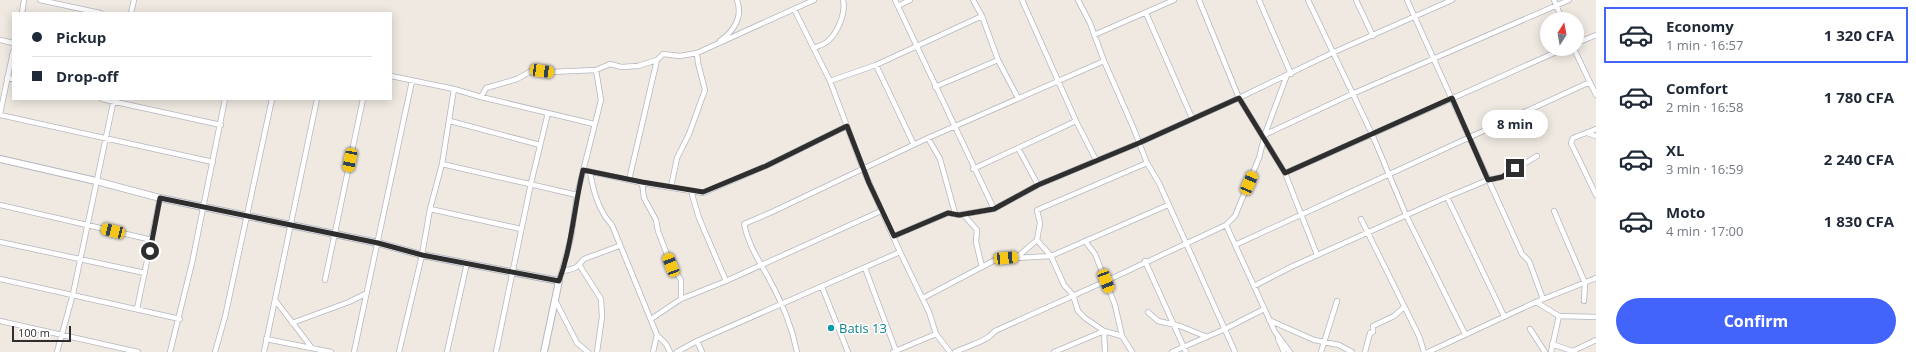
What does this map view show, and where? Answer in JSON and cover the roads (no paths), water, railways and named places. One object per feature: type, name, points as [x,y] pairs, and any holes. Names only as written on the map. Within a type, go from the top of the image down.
[{"type":"street","points":[[22,12],[24,0]]},
{"type":"street","points":[[40,0],[95,12]]},
{"type":"street","points":[[131,12],[134,0]]},
{"type":"street","points":[[715,45],[725,38],[738,21],[740,9],[736,0]]},
{"type":"street","points":[[481,97],[486,88],[517,79],[534,70],[550,72],[596,70],[610,64],[621,67],[638,66],[657,60],[664,54],[680,56],[697,53],[814,0]]},
{"type":"street","points":[[813,48],[826,42],[833,36],[842,17],[844,5],[843,0]]},
{"type":"street","points":[[895,0],[973,169],[994,209]]},
{"type":"street","points":[[898,6],[910,0]]},
{"type":"street","points":[[973,0],[982,16],[998,60],[1018,98]]},
{"type":"street","points":[[1022,0],[1058,82],[1096,160]]},
{"type":"street","points":[[1078,0],[1090,23],[1146,163],[1159,183],[1235,352]]},
{"type":"street","points":[[1094,35],[1174,0]]},
{"type":"street","points":[[1199,0],[1239,98],[1285,173],[1317,255]]},
{"type":"street","points":[[955,352],[969,345],[982,342],[995,331],[1226,225],[1235,216],[1259,158],[1264,137],[1289,74],[1259,0]]},
{"type":"street","points":[[1308,0],[1372,134],[1406,215],[1465,334]]},
{"type":"street","points":[[1356,0],[1373,36]]},
{"type":"street","points":[[1407,0],[1522,254],[1530,261],[1543,299]]},
{"type":"street","points":[[894,236],[948,213],[963,214],[994,209],[1038,185],[1139,143],[1239,98],[1332,53],[1452,0]]},
{"type":"street","points":[[1264,137],[1352,94],[1434,59],[1555,2],[1569,0]]},
{"type":"street","points":[[1555,2],[1559,12]]},
{"type":"street","points":[[794,9],[830,81],[863,169],[900,252],[923,298],[936,334],[950,352]]},
{"type":"street","points":[[1146,13],[1192,118]]},
{"type":"street","points":[[830,81],[876,65],[982,16]]},
{"type":"street","points":[[1584,40],[1596,35]]},
{"type":"street","points":[[0,40],[12,43]]},
{"type":"street","points":[[671,187],[677,158],[689,134],[705,90],[697,53]]},
{"type":"street","points":[[12,56],[0,114],[213,162]]},
{"type":"street","points":[[1285,173],[1547,56]]},
{"type":"street","points":[[1577,56],[1596,95]]},
{"type":"street","points":[[629,180],[657,60]]},
{"type":"street","points":[[935,87],[998,60]]},
{"type":"street","points":[[797,352],[792,330],[768,277],[747,236],[744,224],[928,138],[1104,61]]},
{"type":"street","points":[[876,65],[914,145]]},
{"type":"street","points":[[544,352],[570,238],[577,195],[601,100],[596,70]]},
{"type":"street","points":[[392,76],[454,89],[481,97],[594,124]]},
{"type":"street","points":[[7,78],[12,79]]},
{"type":"street","points":[[354,352],[412,81]]},
{"type":"street","points":[[1235,245],[1590,82]]},
{"type":"street","points":[[399,352],[422,255],[430,209],[442,164],[454,89]]},
{"type":"street","points":[[57,352],[60,334],[73,294],[114,100],[221,125]]},
{"type":"street","points":[[170,352],[180,319],[226,100]]},
{"type":"street","points":[[215,352],[247,216],[272,100]]},
{"type":"street","points":[[264,352],[317,100]]},
{"type":"street","points":[[325,280],[363,100]]},
{"type":"street","points":[[496,352],[531,183],[548,113]]},
{"type":"street","points":[[973,169],[1076,120]]},
{"type":"street","points":[[450,121],[540,145]]},
{"type":"street","points":[[583,170],[629,180],[703,192],[741,177],[847,126]]},
{"type":"street","points":[[1596,129],[1573,138],[1570,144],[1596,195]]},
{"type":"street","points":[[1587,133],[1596,136]]},
{"type":"street","points":[[928,138],[940,159],[955,213]]},
{"type":"street","points":[[1018,148],[1038,185]]},
{"type":"street","points":[[1254,286],[1317,255],[1406,215],[1488,180],[1502,177],[1537,156]]},
{"type":"street","points":[[0,159],[96,181],[160,198],[378,243],[422,255],[559,281]]},
{"type":"street","points":[[1016,258],[1037,240],[1040,223],[1037,210],[1146,163]]},
{"type":"street","points":[[442,164],[531,183],[577,195]]},
{"type":"street","points":[[590,172],[595,196],[606,220],[612,225],[619,246],[657,335],[666,344],[670,352]]},
{"type":"street","points":[[642,182],[644,198],[656,220],[658,231],[671,265],[681,280],[681,299]]},
{"type":"street","points":[[691,191],[699,218],[726,281]]},
{"type":"street","points":[[1447,197],[1504,316]]},
{"type":"street","points":[[137,309],[160,198]]},
{"type":"street","points":[[0,205],[88,224],[152,240]]},
{"type":"street","points":[[923,298],[997,259],[1051,256],[1168,205]]},
{"type":"street","points":[[430,209],[521,229]]},
{"type":"street","points":[[651,319],[681,299],[726,281],[882,211]]},
{"type":"street","points":[[1554,211],[1585,283],[1584,301]]},
{"type":"street","points":[[963,214],[977,230],[976,242],[982,267]]},
{"type":"street","points":[[1361,219],[1419,336],[1424,352]]},
{"type":"street","points":[[1226,225],[1284,352]]},
{"type":"street","points":[[1037,240],[1051,256],[1064,285],[1073,295],[1078,311],[1085,318],[1104,331],[1122,336]]},
{"type":"street","points":[[1084,241],[1095,254],[1115,305],[1122,336],[1132,352]]},
{"type":"street","points":[[0,242],[145,273]]},
{"type":"street","points":[[563,271],[580,266],[584,259],[619,246]]},
{"type":"street","points":[[677,352],[697,341],[780,306],[900,252]]},
{"type":"street","points":[[1145,262],[1185,350]]},
{"type":"street","points":[[447,352],[467,263]]},
{"type":"street","points":[[580,266],[601,299],[602,317],[598,352]]},
{"type":"street","points":[[865,268],[895,351],[936,334]]},
{"type":"street","points":[[1428,352],[1504,316],[1596,278]]},
{"type":"street","points":[[0,279],[180,319]]},
{"type":"street","points":[[822,287],[848,352]]},
{"type":"street","points":[[292,323],[349,302],[367,292]]},
{"type":"street","points":[[275,300],[312,348]]},
{"type":"street","points":[[555,300],[578,343],[588,352]]},
{"type":"street","points":[[1321,352],[1337,301]]},
{"type":"street","points":[[1536,302],[1560,316],[1595,318]]},
{"type":"street","points":[[1364,352],[1370,333],[1373,332],[1373,326],[1394,316],[1404,307]]},
{"type":"street","points":[[1172,352],[1185,350],[1207,337],[1264,309]]},
{"type":"street","points":[[1148,312],[1158,321],[1173,324],[1207,337]]},
{"type":"street","points":[[1551,352],[1560,316]]},
{"type":"street","points":[[1269,320],[1301,335],[1339,345],[1352,352]]},
{"type":"street","points":[[0,321],[138,352]]},
{"type":"street","points":[[1530,329],[1545,352]]},
{"type":"street","points":[[1054,352],[1104,331]]},
{"type":"street","points":[[1104,331],[1105,352]]},
{"type":"street","points":[[1275,332],[1290,352]]},
{"type":"street","points":[[653,352],[657,335]]},
{"type":"street","points":[[266,339],[331,352]]},
{"type":"street","points":[[1552,344],[1574,351],[1596,340]]},
{"type":"street","points":[[697,341],[702,352]]},
{"type":"place","name":"Batis 13","points":[[831,328]]}]
